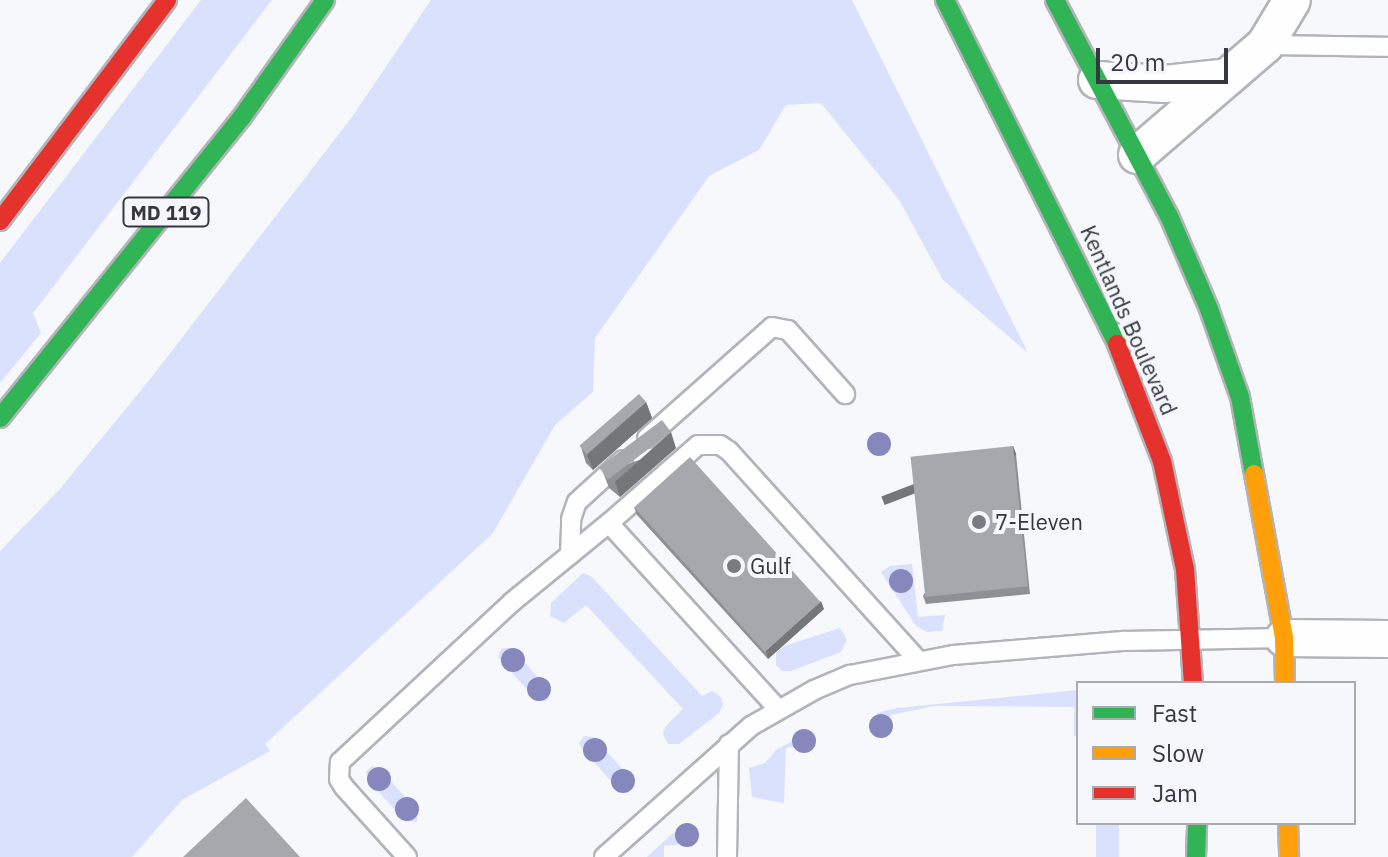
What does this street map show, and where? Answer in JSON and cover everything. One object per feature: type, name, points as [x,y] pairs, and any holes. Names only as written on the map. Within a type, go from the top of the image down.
[{"type":"street","points":[[0,221],[167,0]]},
{"type":"street","name":"MD 119","points":[[0,418],[242,117],[325,0]]},
{"type":"street","name":"Kentlands Boulevard","points":[[945,0],[1089,283],[1133,381],[1166,475],[1185,569],[1193,681]]},
{"type":"street","points":[[1055,0],[1169,216],[1209,309],[1240,397],[1284,638],[1285,681]]},
{"type":"street","points":[[1137,155],[1265,45],[1292,0]]},
{"type":"street","points":[[1097,80],[1165,84],[1228,77]]},
{"type":"street","points":[[1284,638],[1388,639]]},
{"type":"street","points":[[1196,857],[1197,825]]},
{"type":"street","points":[[1288,825],[1289,857]]},
{"type":"lane","points":[[1265,45],[1388,47]]},
{"type":"lane","points":[[570,555],[572,513],[581,497],[772,327],[788,330],[845,394]]},
{"type":"lane","points":[[407,857],[344,787],[339,779],[340,762],[512,602],[609,523],[689,450],[709,443],[720,445],[918,660]]},
{"type":"lane","points":[[609,523],[778,709]]},
{"type":"lane","points":[[604,857],[729,744],[778,709],[850,675],[918,660],[1125,641],[1284,638]]},
{"type":"lane","points":[[727,857],[729,744]]},
{"type":"shaded area","points":[[201,0],[272,0],[33,313],[41,333],[0,383],[0,263]]},
{"type":"shaded area","points":[[431,0],[852,0],[1028,353],[943,280],[899,200],[821,103],[786,105],[759,150],[709,176],[595,338],[593,392],[555,425],[493,533],[265,744],[270,751],[182,800],[132,857],[0,857],[0,551],[59,490],[151,378],[352,117]]},
{"type":"shaded area","points":[[912,564],[918,617],[945,615],[942,631],[927,632],[916,626],[881,572],[890,566]]},
{"type":"shaded area","points":[[583,573],[591,576],[702,696],[712,691],[721,697],[723,705],[719,713],[679,744],[668,744],[663,734],[665,727],[683,709],[586,605],[564,623],[550,616],[551,603]]},
{"type":"shaded area","points":[[840,628],[847,640],[841,652],[791,671],[782,671],[776,665],[776,653],[784,646]]},
{"type":"shaded area","points":[[502,648],[511,648],[548,688],[549,698],[545,702],[535,698],[501,661],[498,656]]},
{"type":"shaded area","points":[[1076,690],[1076,736],[1074,707],[934,706],[891,715],[887,738],[878,737],[872,728],[877,713],[897,708]]},
{"type":"shaded area","points":[[809,732],[815,743],[786,748],[784,803],[752,797],[749,768],[765,763],[776,750]]},
{"type":"shaded area","points":[[584,736],[593,737],[630,777],[632,785],[628,790],[617,788],[583,750],[579,743]]},
{"type":"shaded area","points":[[372,766],[379,768],[418,811],[417,822],[405,821],[368,780],[366,772]]},
{"type":"shaded area","points":[[691,823],[698,836],[695,843],[664,846],[664,857],[647,857],[672,834]]},
{"type":"shaded area","points":[[1096,825],[1119,825],[1119,857],[1096,857]]},
{"type":"building","points":[[639,394],[646,402],[587,454],[579,446]]},
{"type":"building","points":[[662,420],[671,432],[608,480],[599,468]]},
{"type":"building","name":"7-Eleven","points":[[1013,446],[1028,586],[925,597],[911,457]]},
{"type":"building","name":"Gulf","points":[[690,457],[820,602],[765,652],[634,507]]},
{"type":"building","points":[[246,798],[300,857],[183,857]]},
{"type":"traffic: fast","points":[[0,418],[242,117],[325,0]]},
{"type":"traffic: fast","points":[[945,0],[1117,344]]},
{"type":"traffic: fast","points":[[1055,0],[1169,216],[1209,309],[1240,397],[1254,474]]},
{"type":"traffic: fast","points":[[1196,857],[1197,825]]},
{"type":"traffic: slow","points":[[1254,474],[1284,638],[1285,681]]},
{"type":"traffic: slow","points":[[1288,825],[1289,857]]},
{"type":"traffic: jam","points":[[0,221],[167,0]]},
{"type":"traffic: jam","points":[[1117,344],[1162,461],[1185,569],[1193,681]]},
{"type":"place","name":"7-Eleven","points":[[979,522]]},
{"type":"place","name":"Gulf","points":[[734,566]]}]
